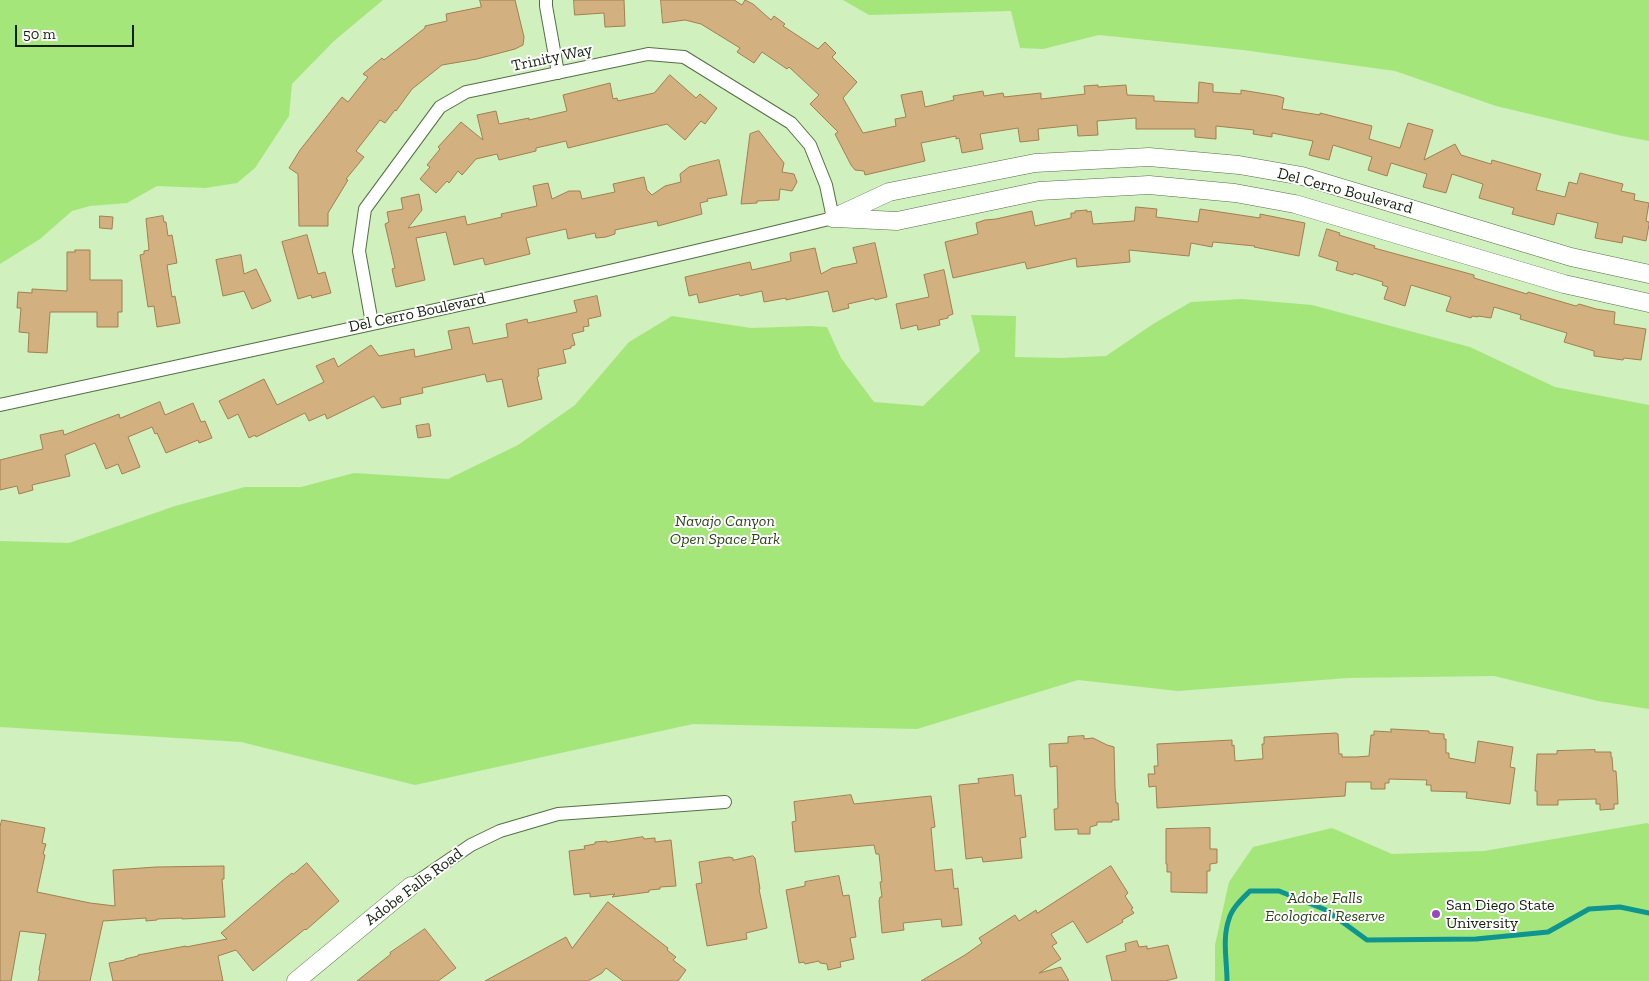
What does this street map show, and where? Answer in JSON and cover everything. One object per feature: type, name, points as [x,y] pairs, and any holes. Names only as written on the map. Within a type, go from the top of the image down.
[{"type":"street","points":[[546,0],[558,73]]},
{"type":"street","name":"Trinity Way","points":[[372,323],[358,250],[365,209],[440,107],[466,92],[648,54],[684,57],[791,123],[810,144],[826,185],[833,218]]},
{"type":"street","name":"Del Cerro Boulevard","points":[[0,405],[727,244],[833,218],[889,192],[1035,163],[1149,157],[1239,165],[1302,176],[1571,257],[1649,274]]},
{"type":"street","name":"Del Cerro Boulevard","points":[[833,218],[897,222],[1039,191],[1148,185],[1235,193],[1295,204],[1564,284],[1649,303]]},
{"type":"street","name":"Adobe Falls Road","points":[[296,981],[411,886],[471,845],[500,831],[558,814],[725,802]]},
{"type":"green space","points":[[0,0],[383,0],[334,41],[292,84],[289,116],[255,168],[237,183],[205,188],[157,186],[127,203],[90,206],[72,211],[40,239],[0,264]]},
{"type":"green space","points":[[843,0],[1649,0],[1649,141],[1496,106],[1395,71],[1243,50],[1099,35],[1043,49],[1020,48],[1011,11],[869,15]]},
{"type":"green space","name":"Navajo Canyon Open Space Park","points":[[1242,299],[1312,305],[1470,347],[1555,387],[1649,405],[1649,709],[1598,701],[1494,676],[1348,678],[1178,691],[1078,680],[917,729],[693,724],[415,785],[241,742],[0,727],[0,541],[69,543],[175,506],[245,487],[301,487],[354,473],[448,479],[518,445],[575,405],[629,342],[672,316],[751,328],[827,327],[841,358],[874,402],[923,406],[980,351],[971,315],[1016,316],[1015,357],[1106,356],[1153,324],[1191,302]]},
{"type":"green space","name":"Adobe Falls Ecological Reserve","points":[[1649,824],[1649,981],[1215,981],[1215,945],[1229,882],[1253,847],[1332,828],[1392,854],[1484,851]]},
{"type":"building","points":[[480,0],[515,0],[524,37],[523,45],[477,59],[442,65],[412,89],[385,123],[380,120],[356,151],[364,157],[346,179],[348,180],[328,213],[328,226],[299,226],[298,174],[289,168],[300,150],[342,97],[348,102],[368,77],[363,74],[382,58],[384,60],[425,28],[425,26],[447,21],[446,14],[481,7]]},
{"type":"building","points":[[574,0],[624,0],[625,26],[605,27],[604,13],[575,15]]},
{"type":"building","points":[[661,0],[734,0],[742,5],[745,0],[753,4],[771,20],[774,16],[785,24],[783,26],[818,49],[825,42],[836,53],[832,57],[857,82],[843,98],[863,133],[896,126],[895,119],[906,117],[901,95],[922,91],[925,107],[954,100],[953,96],[983,91],[984,96],[1003,93],[1004,97],[1041,93],[1041,99],[1085,94],[1084,86],[1098,85],[1098,87],[1126,85],[1127,95],[1154,96],[1154,101],[1198,103],[1199,82],[1213,84],[1213,92],[1241,94],[1241,90],[1278,96],[1284,98],[1282,109],[1320,115],[1320,113],[1372,126],[1369,139],[1400,148],[1408,123],[1433,130],[1424,160],[1455,144],[1461,155],[1491,164],[1492,160],[1541,174],[1536,190],[1565,197],[1569,182],[1577,184],[1580,173],[1623,184],[1621,191],[1635,194],[1634,200],[1649,203],[1646,221],[1649,222],[1649,225],[1646,241],[1623,236],[1622,243],[1595,238],[1598,223],[1557,213],[1554,225],[1512,214],[1514,208],[1479,198],[1483,184],[1452,174],[1446,193],[1423,187],[1427,174],[1391,163],[1387,176],[1368,170],[1372,157],[1333,145],[1329,160],[1309,155],[1313,141],[1272,133],[1272,137],[1253,134],[1254,130],[1216,126],[1216,139],[1195,137],[1195,129],[1136,129],[1136,118],[1097,121],[1098,135],[1078,136],[1077,125],[1038,129],[1039,140],[1020,142],[1018,128],[980,134],[983,149],[962,153],[959,138],[956,139],[956,136],[921,143],[925,161],[865,175],[864,171],[855,170],[851,165],[835,134],[838,132],[810,104],[819,95],[789,67],[787,69],[762,52],[754,63],[737,52],[740,48],[701,24],[685,20],[663,23]]},
{"type":"building","points":[[670,75],[696,98],[700,94],[717,108],[705,124],[701,121],[685,140],[667,124],[568,148],[566,141],[499,160],[497,154],[476,159],[462,175],[458,171],[449,183],[447,181],[436,193],[420,179],[430,167],[427,165],[440,149],[438,147],[461,122],[483,140],[477,115],[496,111],[499,124],[529,118],[529,120],[567,111],[563,95],[610,83],[613,99],[617,98],[618,101],[654,93]]},
{"type":"building","points":[[759,131],[784,163],[782,172],[794,174],[797,182],[792,191],[780,189],[779,200],[741,204],[750,134]]},
{"type":"building","points":[[719,160],[727,195],[707,199],[708,201],[700,203],[702,214],[658,226],[657,221],[615,230],[615,234],[606,237],[596,238],[595,233],[568,239],[566,229],[526,238],[530,254],[485,265],[483,258],[454,265],[446,232],[416,238],[425,280],[396,287],[392,269],[395,268],[385,224],[389,222],[387,212],[403,209],[401,198],[419,194],[422,210],[408,228],[465,216],[467,225],[502,217],[501,214],[537,206],[533,186],[548,183],[552,199],[569,191],[580,191],[582,199],[615,192],[613,184],[644,177],[647,190],[652,195],[665,186],[681,182],[680,174],[689,167]]},
{"type":"building","points":[[1136,207],[1157,209],[1156,217],[1198,222],[1200,209],[1260,218],[1260,214],[1305,223],[1299,256],[1255,246],[1213,242],[1212,247],[1191,243],[1189,256],[1129,250],[1130,262],[1077,267],[1076,258],[1027,269],[1025,262],[953,278],[945,242],[978,234],[976,223],[1032,211],[1035,226],[1071,218],[1071,213],[1075,213],[1075,211],[1087,210],[1087,212],[1091,211],[1093,224],[1134,221]]},
{"type":"building","points":[[100,216],[113,217],[112,229],[100,228]]},
{"type":"building","points":[[163,216],[168,236],[172,235],[177,263],[167,265],[172,297],[175,296],[180,323],[157,327],[154,306],[148,307],[140,255],[144,254],[144,251],[149,250],[146,219]]},
{"type":"building","points":[[1327,229],[1340,233],[1339,235],[1375,246],[1374,248],[1474,275],[1474,278],[1527,294],[1528,292],[1576,306],[1579,304],[1615,312],[1614,324],[1646,329],[1641,360],[1624,358],[1623,360],[1594,356],[1594,351],[1564,342],[1567,333],[1520,319],[1521,315],[1494,307],[1491,318],[1472,316],[1471,318],[1446,311],[1451,297],[1411,285],[1405,306],[1384,299],[1388,287],[1382,285],[1383,282],[1354,273],[1353,275],[1336,270],[1338,262],[1319,256]]},
{"type":"building","points":[[307,235],[318,274],[325,272],[331,293],[312,298],[311,295],[298,299],[282,242]]},
{"type":"building","points":[[875,243],[887,297],[848,304],[849,308],[833,312],[828,291],[786,300],[786,298],[764,302],[762,291],[699,303],[697,294],[689,296],[685,277],[750,262],[752,270],[791,261],[790,253],[815,248],[821,274],[832,268],[857,263],[853,248]]},
{"type":"building","points":[[75,250],[90,250],[90,280],[122,280],[122,312],[118,312],[118,327],[97,327],[97,312],[50,312],[47,353],[28,352],[29,333],[19,332],[21,308],[17,308],[18,292],[32,293],[32,289],[67,291],[67,252],[75,252]]},
{"type":"building","points":[[241,255],[244,274],[256,269],[271,301],[252,309],[244,291],[223,296],[216,260]]},
{"type":"building","points":[[944,270],[953,314],[948,316],[948,318],[939,320],[940,325],[918,330],[917,325],[901,329],[896,304],[929,297],[924,275]]},
{"type":"building","points":[[597,296],[601,316],[588,319],[589,326],[583,327],[584,331],[572,334],[575,345],[563,350],[566,363],[538,369],[539,376],[537,377],[542,399],[508,407],[502,379],[487,382],[485,374],[422,388],[423,393],[400,398],[401,404],[382,408],[374,396],[327,419],[325,414],[309,421],[305,413],[256,437],[255,435],[249,438],[238,414],[228,419],[219,401],[264,379],[277,405],[324,382],[316,366],[334,358],[338,367],[371,345],[379,356],[414,349],[415,357],[452,349],[448,331],[469,327],[473,344],[508,337],[506,324],[527,319],[528,323],[577,312],[574,301]]},
{"type":"building","points":[[160,402],[165,415],[193,403],[201,422],[205,421],[212,438],[199,443],[198,440],[166,453],[157,433],[155,434],[152,427],[128,437],[140,467],[122,474],[118,464],[106,469],[95,443],[65,455],[70,476],[32,485],[33,490],[19,494],[17,486],[0,490],[0,460],[43,449],[40,435],[63,430],[64,435],[119,414],[120,418]]},
{"type":"building","points":[[429,424],[431,436],[418,438],[416,426]]},
{"type":"building","points":[[1391,729],[1429,731],[1429,733],[1444,734],[1446,753],[1449,753],[1449,758],[1475,763],[1478,741],[1513,747],[1510,767],[1515,768],[1510,804],[1466,798],[1467,792],[1431,791],[1431,785],[1426,785],[1427,780],[1389,779],[1389,783],[1385,783],[1385,789],[1371,789],[1371,782],[1346,782],[1345,796],[1157,808],[1156,786],[1149,787],[1148,774],[1155,774],[1154,766],[1158,766],[1157,744],[1232,740],[1235,761],[1263,759],[1262,744],[1264,744],[1264,737],[1336,733],[1338,734],[1339,754],[1342,754],[1342,757],[1357,757],[1369,756],[1371,735],[1374,735],[1374,731],[1391,732]]},
{"type":"building","points":[[1084,736],[1084,739],[1093,738],[1114,747],[1116,803],[1118,803],[1119,820],[1097,822],[1097,825],[1090,827],[1090,834],[1078,834],[1078,829],[1055,830],[1054,809],[1058,807],[1057,766],[1050,767],[1049,744],[1068,743],[1068,737]]},
{"type":"building","points":[[1595,750],[1595,752],[1611,752],[1613,771],[1616,771],[1617,784],[1618,804],[1614,804],[1614,809],[1600,810],[1600,804],[1596,804],[1596,799],[1558,800],[1558,805],[1537,805],[1537,791],[1535,791],[1537,754],[1557,754],[1557,751]]},
{"type":"building","points":[[1013,775],[1015,796],[1021,795],[1026,837],[1020,838],[1022,858],[983,862],[982,857],[966,859],[959,785],[979,783],[978,779]]},
{"type":"building","points":[[851,795],[854,804],[931,796],[935,827],[931,828],[935,871],[952,869],[954,889],[958,888],[962,925],[942,927],[941,919],[903,923],[904,930],[882,933],[879,901],[880,897],[882,897],[880,882],[882,882],[879,854],[876,854],[874,845],[795,852],[792,822],[796,821],[794,802]]},
{"type":"building","points":[[2,820],[45,828],[42,843],[46,844],[43,854],[45,855],[37,892],[115,906],[113,870],[224,866],[224,879],[222,879],[225,917],[146,921],[146,918],[103,921],[90,981],[38,981],[46,934],[20,931],[11,981],[0,981],[0,827]]},
{"type":"building","points":[[1210,828],[1210,849],[1217,849],[1217,863],[1210,864],[1210,871],[1207,871],[1207,893],[1171,892],[1171,872],[1167,872],[1166,864],[1166,829]]},
{"type":"building","points":[[643,837],[644,839],[655,838],[655,842],[671,840],[676,886],[660,887],[660,889],[649,890],[649,892],[612,897],[615,894],[590,897],[590,893],[574,895],[569,851],[585,849],[584,846],[595,844],[595,842]]},
{"type":"building","points":[[753,856],[755,858],[767,928],[746,933],[747,939],[707,946],[696,884],[702,883],[699,862],[729,857],[733,858],[733,860]]},
{"type":"building","points":[[307,863],[339,901],[306,930],[253,971],[236,950],[218,956],[223,981],[113,981],[109,963],[138,955],[227,939],[221,933],[282,881]]},
{"type":"building","points":[[1111,866],[1128,893],[1125,896],[1134,913],[1122,920],[1123,922],[1087,943],[1073,921],[1051,934],[1057,943],[1052,946],[1061,959],[1039,973],[1061,967],[1069,981],[921,981],[965,955],[982,943],[979,938],[1015,915],[1019,921],[1036,910],[1037,913]]},
{"type":"building","points":[[839,876],[843,896],[849,895],[856,937],[850,938],[854,959],[840,962],[841,967],[828,970],[827,964],[820,963],[819,961],[805,964],[804,962],[799,963],[786,890],[805,886],[805,882]]},
{"type":"building","points":[[608,902],[668,948],[667,950],[676,957],[673,960],[686,970],[678,981],[623,981],[606,968],[602,973],[588,981],[485,981],[566,937],[572,948]]},
{"type":"building","points":[[425,929],[456,968],[438,981],[357,981],[390,953]]},
{"type":"building","points":[[1137,941],[1139,947],[1147,946],[1147,949],[1168,945],[1177,978],[1165,981],[1112,981],[1106,956],[1126,951],[1125,944]]},
{"type":"waterway","points":[[1227,981],[1225,942],[1227,926],[1232,911],[1250,891],[1279,891],[1326,910],[1367,940],[1476,939],[1548,932],[1589,909],[1620,907],[1649,913]]},
{"type":"place","name":"San Diego State University","points":[[1436,914]]}]
